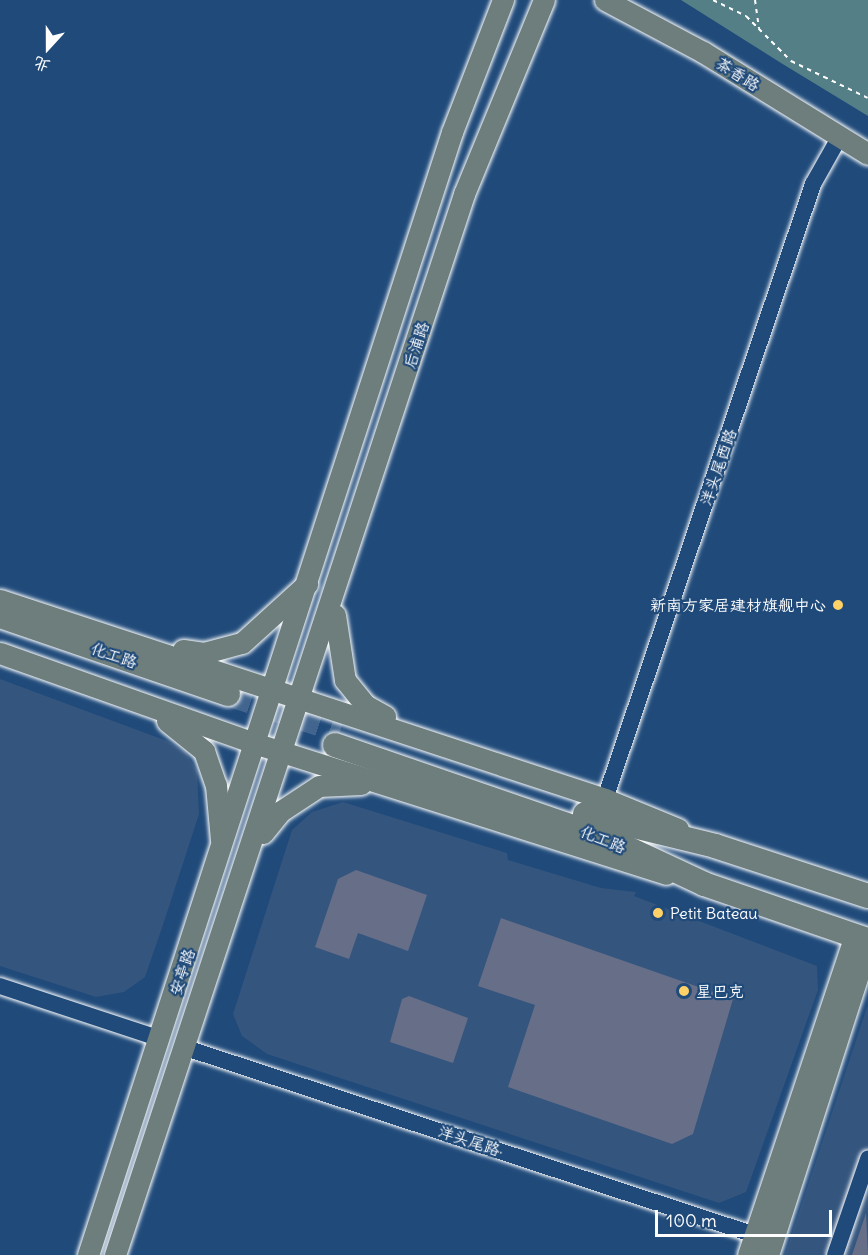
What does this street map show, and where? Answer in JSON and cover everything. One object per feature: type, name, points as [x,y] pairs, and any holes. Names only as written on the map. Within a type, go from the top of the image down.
[{"type":"highway","name":"化工路","points":[[0,616],[226,701],[0,633]]},
{"type":"highway","name":"化工路","points":[[864,939],[704,885],[608,839],[338,738],[613,824],[715,846],[868,896]]},
{"type":"main road","name":"后浦路","points":[[275,688],[452,132],[503,0]]},
{"type":"main road","name":"后浦路","points":[[302,697],[464,194],[544,0]]},
{"type":"main road","name":"茶香路","points":[[605,0],[703,52],[868,154]]},
{"type":"main road","name":"茶香路","points":[[634,0],[868,141]]},
{"type":"main road","points":[[148,647],[204,653],[242,643],[310,582]]},
{"type":"main road","points":[[337,591],[335,645],[345,680],[365,705],[425,738]]},
{"type":"main road","points":[[0,600],[275,688],[605,799],[715,846]]},
{"type":"main road","points":[[0,653],[284,753],[704,885]]},
{"type":"main road","name":"安亭路","points":[[88,1255],[275,688]]},
{"type":"main road","name":"安亭路","points":[[115,1255],[302,697]]},
{"type":"main road","points":[[133,700],[191,736],[204,751],[216,785],[222,851]]},
{"type":"main road","points":[[249,860],[268,824],[297,797],[319,786],[384,785]]},
{"type":"main road","points":[[748,1255],[864,939]]},
{"type":"main road","points":[[768,1255],[864,939]]},
{"type":"street","name":"洋头尾西路","points":[[605,799],[811,189],[839,138]]},
{"type":"street","points":[[0,986],[160,1039]]},
{"type":"street","name":"洋头尾路·","points":[[186,1048],[755,1235]]},
{"type":"street","points":[[834,1255],[868,1159]]},
{"type":"path","points":[[713,0],[746,16],[791,61],[868,98]]},
{"type":"path","points":[[755,0],[759,29]]},
{"type":"shaded area","points":[[0,679],[167,741],[185,752],[197,771],[199,814],[163,925],[145,977],[124,992],[96,997],[0,966]]},
{"type":"shaded area","points":[[343,802],[507,853],[508,860],[601,888],[636,892],[634,896],[817,966],[818,990],[746,1192],[719,1203],[267,1054],[242,1036],[233,1014],[292,830],[312,812]]},
{"type":"shaded area","points":[[868,1006],[868,1255],[785,1255],[866,1010]]},
{"type":"green space","points":[[681,0],[868,0],[868,116],[781,63]]},
{"type":"building","points":[[356,870],[427,895],[408,951],[358,933],[349,959],[315,947],[338,879]]},
{"type":"building","points":[[501,918],[733,999],[693,1134],[672,1144],[508,1087],[535,1005],[478,986]]},
{"type":"building","points":[[409,996],[468,1018],[453,1063],[390,1042],[402,999]]},
{"type":"building","points":[[866,1213],[868,1255],[852,1255]]},
{"type":"tunnel","points":[[228,694],[340,731]]},
{"type":"place","name":"新南方家居建材旗舰中心","points":[[838,605]]},
{"type":"place","name":"Petit Bateau","points":[[658,913]]},
{"type":"place","name":"星巴克","points":[[684,991]]}]
